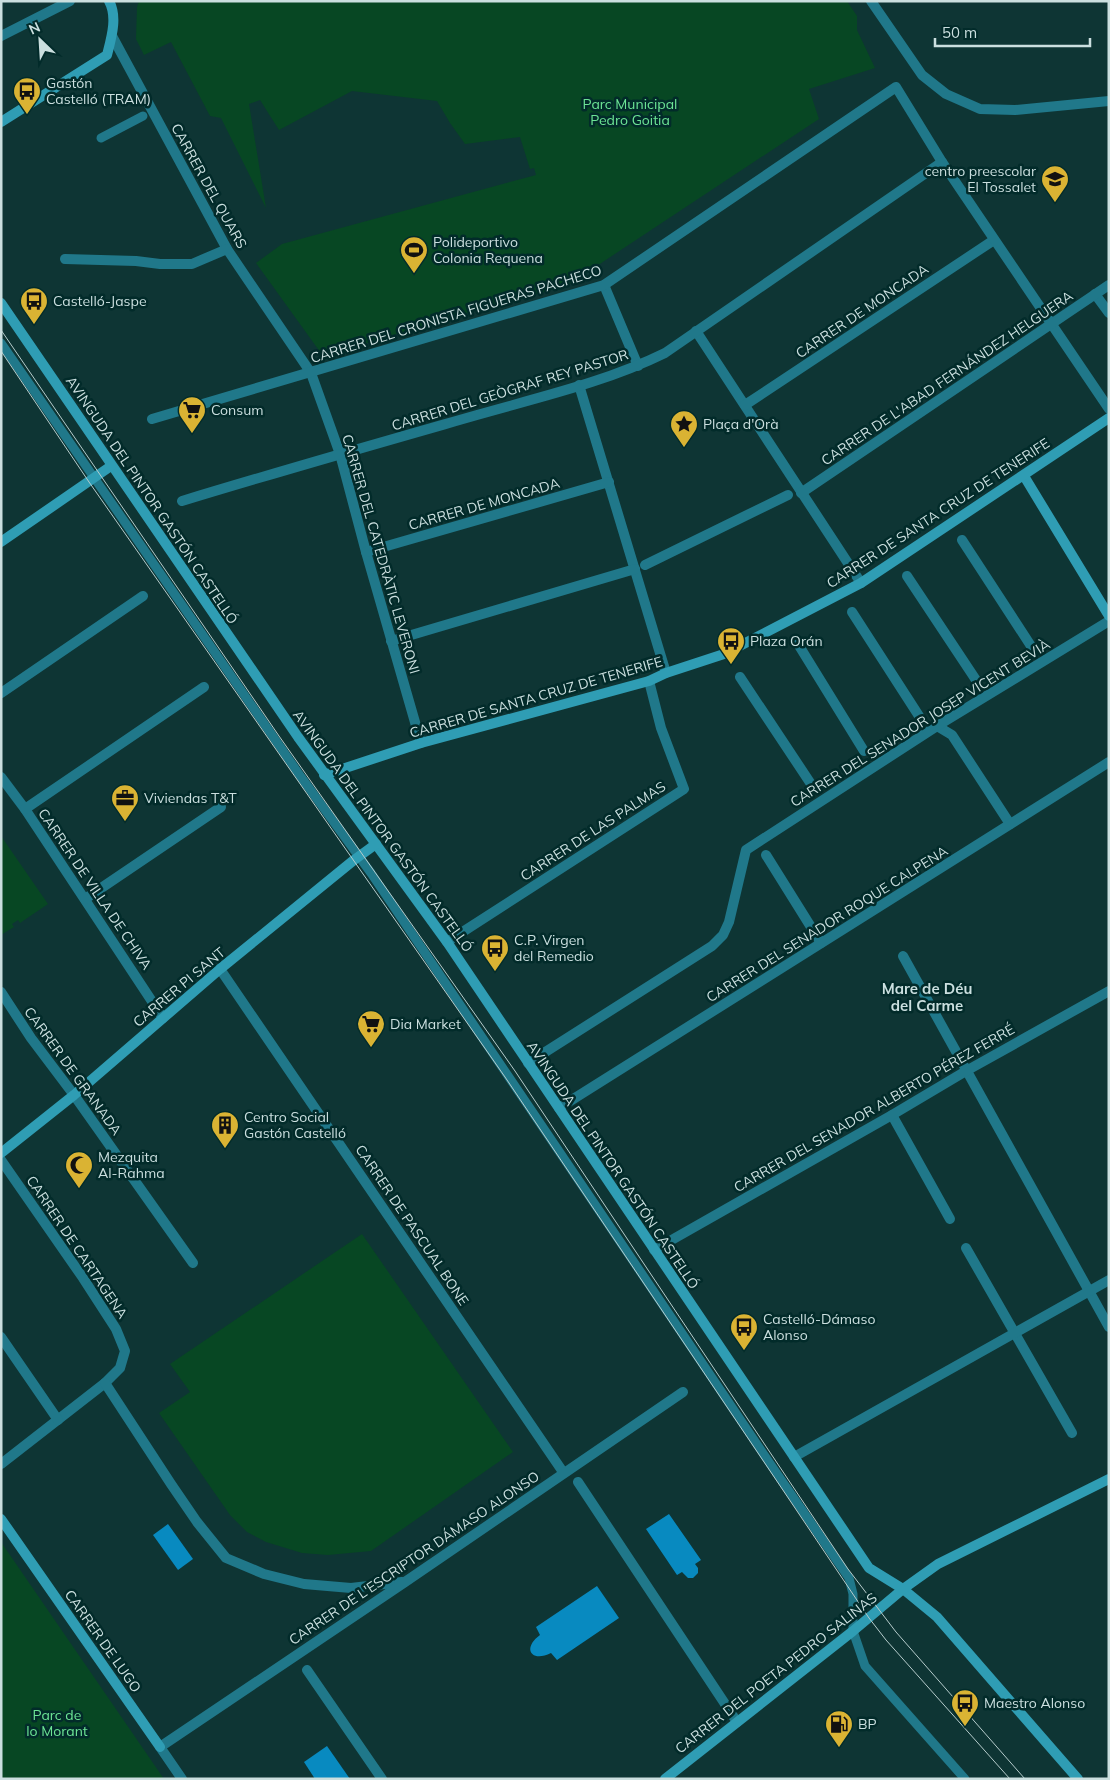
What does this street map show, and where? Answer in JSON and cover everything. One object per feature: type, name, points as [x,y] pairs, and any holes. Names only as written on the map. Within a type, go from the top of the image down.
[{"type":"main road","points":[[1,122],[107,55],[112,36],[113,3]]},
{"type":"main road","name":"AVINGUDA DEL PINTOR GASTÓN CASTELLÓ","points":[[1,303],[324,775],[447,942],[869,1568],[903,1589],[937,1617],[1078,1779]]},
{"type":"main road","name":"CARRER DE SANTA CRUZ DE TENERIFE","points":[[324,775],[421,744],[649,681],[666,673],[724,654],[861,583],[1109,418]]},
{"type":"main road","points":[[1,542],[111,466]]},
{"type":"main road","points":[[1024,476],[1109,616]]},
{"type":"main road","name":"CARRER PI SANT","points":[[1,1153],[74,1094],[220,969],[376,844]]},
{"type":"main road","name":"CARRER DEL POETA PEDRO SALINAS","points":[[665,1779],[853,1631],[903,1589],[938,1564],[1109,1478]]},
{"type":"main road","name":"CARRER DE LUGO","points":[[1,1519],[160,1747]]},
{"type":"street","points":[[1,36],[70,1]]},
{"type":"street","points":[[871,1],[922,75],[946,94],[980,109],[1015,110],[1109,101]]},
{"type":"street","name":"CARRER DEL QUARS","points":[[112,36],[227,249],[311,373]]},
{"type":"street","name":"CARRER DEL CRONISTA FIGUERAS PACHECO","points":[[152,419],[604,285],[896,87],[942,162]]},
{"type":"street","points":[[942,162],[1109,409]]},
{"type":"street","name":"CARRER DEL GEÒGRAF REY PASTOR","points":[[182,501],[579,386],[638,366],[665,353],[942,162]]},
{"type":"street","name":"CARRER DE MONCADA","points":[[746,405],[994,240]]},
{"type":"street","points":[[65,259],[192,264],[227,249]]},
{"type":"street","points":[[604,285],[638,366]]},
{"type":"street","name":"CARRER DE L'ABAD FERNÁNDEZ HELGUERA","points":[[801,493],[1109,285]]},
{"type":"street","points":[[1095,294],[1109,313]]},
{"type":"street","points":[[696,331],[861,583]]},
{"type":"street","name":"CARRER DEL CATEDRÀTIC LEVERONI","points":[[311,373],[340,454],[421,744]]},
{"type":"street","points":[[579,386],[666,673]]},
{"type":"street","name":"CARRER DE MONCADA","points":[[366,552],[609,482]]},
{"type":"street","points":[[645,565],[788,495]]},
{"type":"street","points":[[962,540],[1030,646]]},
{"type":"street","points":[[391,641],[635,569]]},
{"type":"street","points":[[907,576],[976,680]]},
{"type":"street","points":[[1,693],[143,596]]},
{"type":"street","points":[[852,612],[919,716]]},
{"type":"street","name":"CARRER DEL SENADOR JOSEP VICENT BEVIÀ","points":[[528,1063],[712,946],[722,935],[729,922],[746,850],[937,726],[1109,621]]},
{"type":"street","points":[[798,644],[864,750]]},
{"type":"street","points":[[740,677],[811,784]]},
{"type":"street","name":"CARRER DE LAS PALMAS","points":[[447,942],[684,789],[660,728],[649,681]]},
{"type":"street","points":[[25,809],[204,687]]},
{"type":"street","points":[[937,726],[952,735],[1010,824]]},
{"type":"street","name":"CARRER DEL SENADOR ROQUE CALPENA","points":[[559,1108],[1109,762]]},
{"type":"street","name":"CARRER DE VILLA DE CHIVA","points":[[1,778],[25,809],[163,1018]]},
{"type":"street","points":[[85,900],[221,807]]},
{"type":"street","points":[[766,855],[821,943]]},
{"type":"street","points":[[903,956],[1109,1327]]},
{"type":"street","name":"CARRER DE PASCUAL BONE","points":[[220,969],[563,1472]]},
{"type":"street","name":"CARRER DEL SENADOR ALBERTO PÉREZ FERRÉ","points":[[654,1250],[1109,991]]},
{"type":"street","name":"CARRER DE GRANADA","points":[[1,992],[31,1038],[74,1094],[193,1263]]},
{"type":"street","points":[[892,1115],[950,1219]]},
{"type":"street","name":"CARRER DE CARTAGENA","points":[[1,1160],[116,1329],[124,1351],[120,1368],[105,1383]]},
{"type":"street","points":[[966,1248],[1016,1332],[1072,1433]]},
{"type":"street","points":[[794,1458],[1109,1280]]},
{"type":"street","points":[[1,1337],[58,1420]]},
{"type":"street","points":[[1,1464],[105,1383],[186,1507],[226,1558],[264,1574],[304,1584],[351,1588],[405,1582]]},
{"type":"street","name":"CARRER DE L'ESCRIPTOR DÁMASO ALONSO","points":[[160,1747],[683,1392]]},
{"type":"street","points":[[578,1482],[737,1722]]},
{"type":"street","points":[[307,1670],[382,1779]]},
{"type":"street","name":"CARRER DE LUGO","points":[[160,1747],[182,1779]]},
{"type":"lane","points":[[101,138],[143,116]]},
{"type":"lane","points":[[1,343],[358,857],[371,873],[849,1578],[853,1594],[853,1631],[865,1666],[965,1779]]},
{"type":"green space","name":"Parc Municipal Pedro Goitia","points":[[139,1],[847,1],[857,16],[857,30],[875,68],[809,89],[819,119],[568,285],[323,356],[256,263],[282,244],[536,175],[534,168],[530,169],[520,137],[465,144],[437,101],[352,91],[279,130],[260,100],[249,104],[266,208],[221,118],[210,116],[171,42],[144,55],[136,39],[137,7]]},
{"type":"green space","points":[[1,836],[48,904],[20,923],[18,920],[12,924],[14,927],[1,935]]},
{"type":"green space","points":[[362,1234],[513,1452],[371,1551],[328,1555],[302,1553],[266,1542],[247,1532],[230,1515],[159,1413],[190,1392],[170,1364]]},
{"type":"green space","name":"Parc de lo Morant","points":[[1,1542],[164,1779],[1,1779]]},
{"type":"water","points":[[669,1514],[701,1560],[695,1564],[698,1568],[698,1573],[693,1578],[688,1578],[682,1572],[677,1575],[646,1529]]},
{"type":"water","points":[[168,1524],[193,1559],[178,1570],[153,1535]]},
{"type":"water","points":[[597,1586],[619,1618],[557,1660],[551,1653],[538,1656],[531,1653],[531,1645],[540,1635],[536,1627]]},
{"type":"water","points":[[327,1746],[350,1779],[315,1779],[304,1762]]},
{"type":"tram line","points":[[1,330],[279,736],[515,1071],[848,1569],[896,1632],[1025,1779]]},
{"type":"tram line","points":[[1,351],[89,482],[505,1077],[869,1618],[886,1640],[1010,1779]]},
{"type":"place","name":"Gastón Castelló (TRAM)","points":[[27,115]]},
{"type":"place","name":"centro preescolar El Tossalet","points":[[1055,203]]},
{"type":"place","name":"Polideportivo Colonia Requena","points":[[414,274]]},
{"type":"place","name":"Castelló-Jaspe","points":[[34,325]]},
{"type":"place","name":"Consum","points":[[192,434]]},
{"type":"place","name":"Plaça d'Orà","points":[[684,448]]},
{"type":"place","name":"Plaza Orán","points":[[731,665]]},
{"type":"place","name":"Viviendas T&T","points":[[125,822]]},
{"type":"place","name":"C.P. Virgen del Remedio","points":[[495,972]]},
{"type":"place","name":"Dia Market","points":[[371,1048]]},
{"type":"place","name":"Centro Social Gastón Castelló","points":[[225,1149]]},
{"type":"place","name":"Mezquita Al-Rahma","points":[[79,1189]]},
{"type":"place","name":"Castelló-Dámaso Alonso","points":[[744,1351]]},
{"type":"place","name":"Maestro Alonso","points":[[965,1727]]},
{"type":"place","name":"BP","points":[[839,1748]]},
{"type":"district","name":"Mare de Déu del Carme","points":[[927,996]]}]
